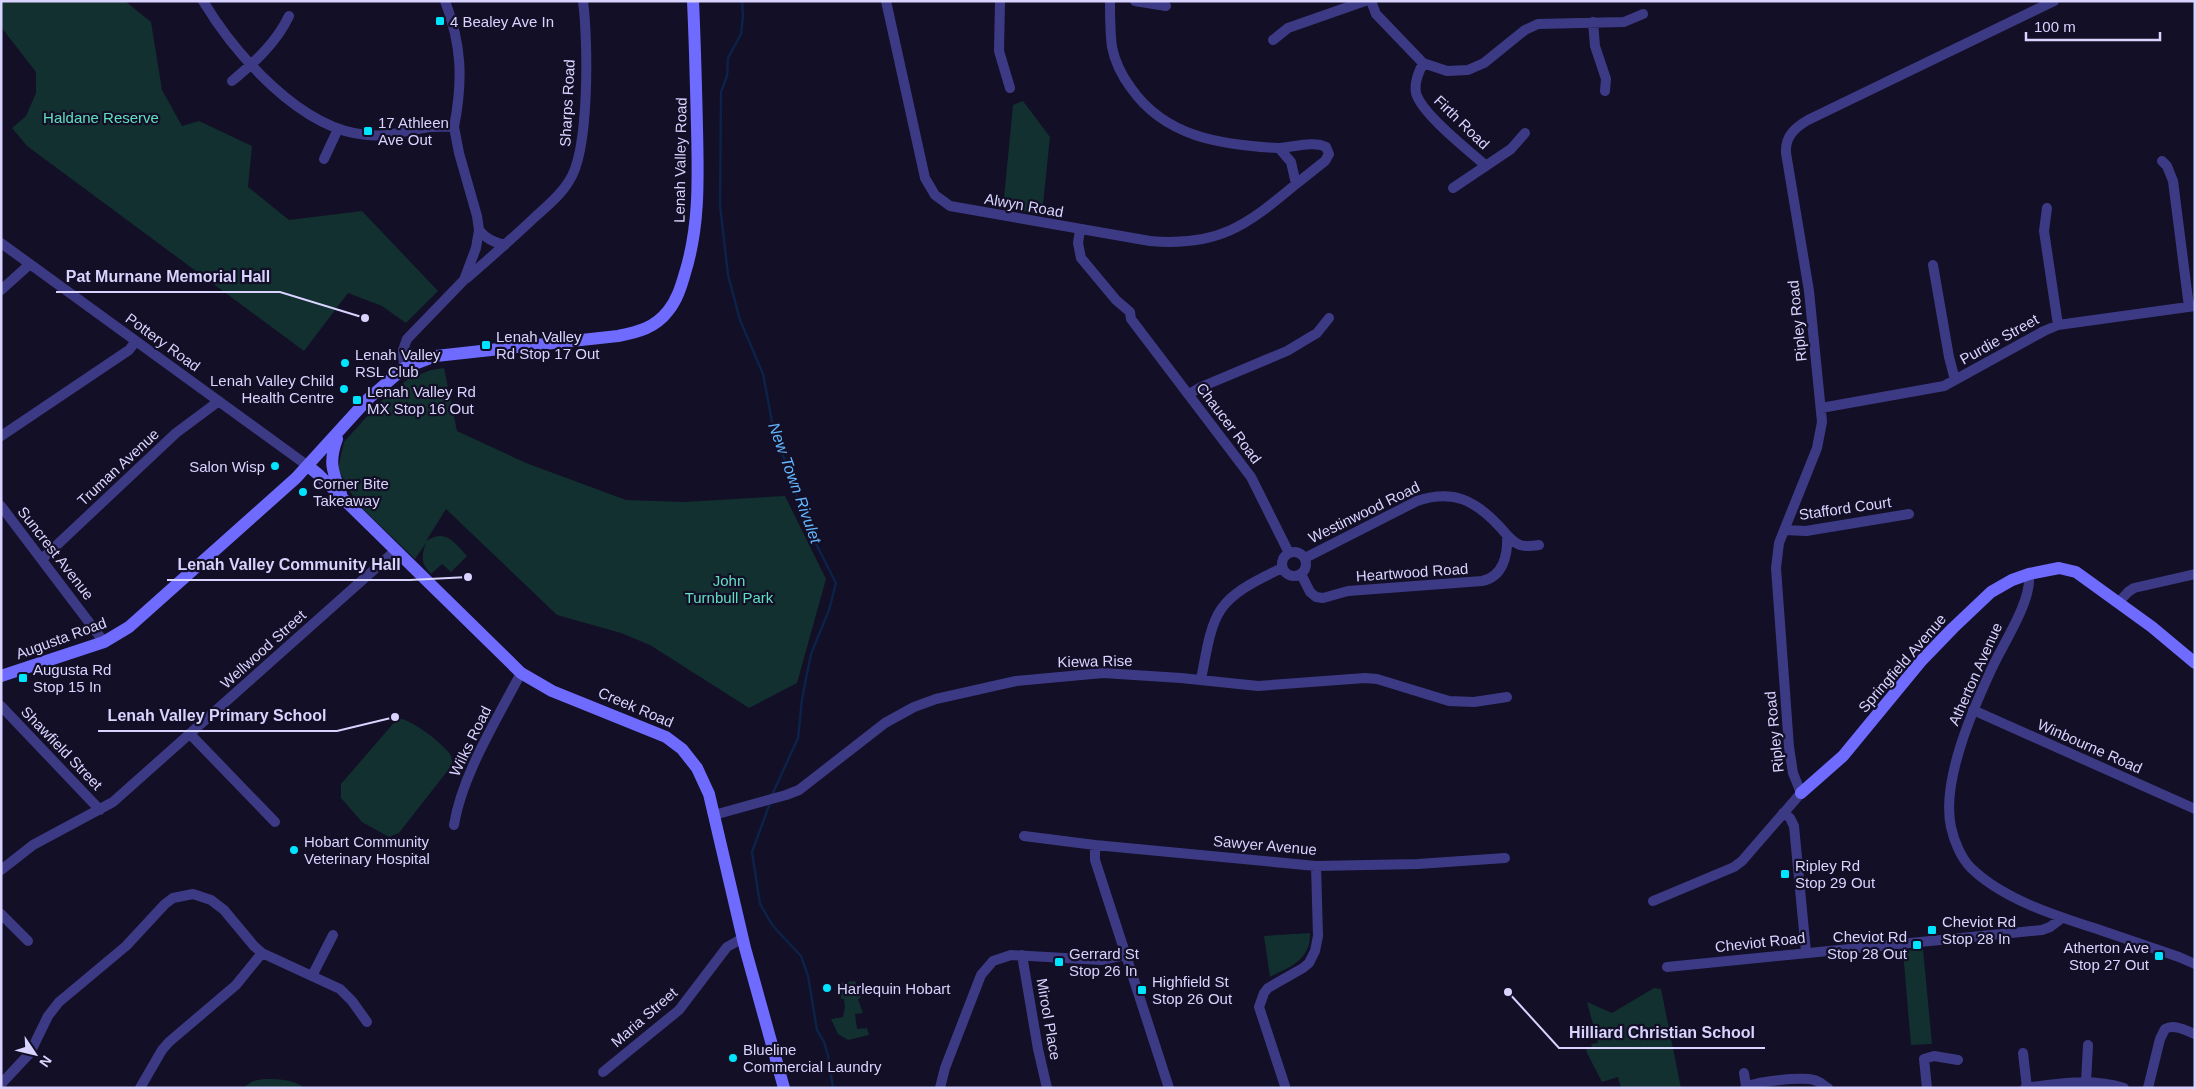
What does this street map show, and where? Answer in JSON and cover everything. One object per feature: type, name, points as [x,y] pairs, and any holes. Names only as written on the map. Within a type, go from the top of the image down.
[{"type":"street","points":[[203,1],[218,25],[251,66],[286,98],[338,129],[383,136],[411,132],[422,128],[454,127]]},
{"type":"street","points":[[445,1],[452,18],[461,70],[461,88],[454,127],[479,230],[484,237],[494,243],[505,245]]},
{"type":"street","name":"Sharps Road","points":[[404,368],[403,350],[408,339],[464,280],[505,245],[570,181],[581,146],[585,66],[583,1]]},
{"type":"street","name":"Lenah Valley Road","points":[[308,466],[368,399],[404,368],[436,356],[618,336],[639,332],[651,326],[667,313],[682,284],[692,244],[697,213],[696,53],[693,1]]},
{"type":"street","name":"Alwyn Road","points":[[886,1],[923,173],[928,187],[950,206],[1080,230],[1165,242],[1182,243],[1213,238],[1242,226],[1325,161],[1329,154],[1328,150],[1318,145],[1279,148]]},
{"type":"street","points":[[1000,1],[999,51],[1010,88]]},
{"type":"street","points":[[1110,1],[1112,48],[1118,65],[1136,95],[1155,114],[1182,131],[1196,136],[1226,143],[1279,148],[1291,162],[1296,184]]},
{"type":"street","points":[[1135,1],[1166,6]]},
{"type":"street","points":[[1273,40],[1288,28],[1365,1]]},
{"type":"street","points":[[1371,1],[1376,14],[1423,63],[1447,72],[1468,70],[1484,63],[1532,26],[1547,22],[1624,22],[1643,14]]},
{"type":"street","name":"Ripley Road","points":[[1801,794],[1792,773],[1791,764],[1777,593],[1777,554],[1784,530],[1822,431],[1810,298],[1786,154],[1786,143],[1790,134],[1808,120],[2054,1]]},
{"type":"street","points":[[232,81],[251,66],[280,34],[289,16]]},
{"type":"street","points":[[1593,22],[1595,46],[1606,79],[1605,91]]},
{"type":"street","name":"Firth Road","points":[[1423,63],[1416,84],[1417,95],[1420,101],[1440,124],[1485,165]]},
{"type":"street","points":[[324,159],[338,129]]},
{"type":"street","name":"Firth Road","points":[[1453,188],[1511,149],[1525,133]]},
{"type":"street","points":[[2162,160],[2167,166],[2172,180],[2192,306]]},
{"type":"street","points":[[2047,208],[2044,231],[2058,325]]},
{"type":"street","points":[[464,280],[476,248],[479,230]]},
{"type":"street","name":"Chaucer Road","points":[[1080,230],[1078,243],[1081,258],[1116,300],[1130,312],[1131,319],[1251,477],[1289,553]]},
{"type":"street","name":"Pottery Road","points":[[1,243],[308,466]]},
{"type":"street","points":[[1,290],[30,264]]},
{"type":"street","points":[[1933,265],[1949,357],[1955,380]]},
{"type":"street","name":"Purdie Street","points":[[1821,408],[1933,389],[1955,380],[2044,330],[2058,325],[2192,306]]},
{"type":"street","points":[[1189,394],[1201,387],[1287,351],[1317,333],[1329,318]]},
{"type":"street","points":[[1,436],[129,350],[136,341]]},
{"type":"street","name":"Truman Avenue","points":[[42,559],[176,434],[219,401]]},
{"type":"street","name":"Lenah Valley Road","points":[[341,430],[332,453],[331,464],[344,499]]},
{"type":"street","name":"Creek Road","points":[[308,466],[521,673],[552,691],[658,732],[677,744],[688,754],[706,784],[743,938],[784,1088]]},
{"type":"street","name":"Augusta Road","points":[[1,676],[104,642],[130,627],[308,466]]},
{"type":"street","name":"Westinwood Road","points":[[1305,558],[1417,501],[1431,496],[1447,495],[1461,498],[1476,505],[1518,545],[1529,547],[1539,545]]},
{"type":"street","name":"Suncrest Avenue","points":[[1,506],[104,642]]},
{"type":"street","name":"Stafford Court","points":[[1784,530],[1806,531],[1909,514]]},
{"type":"street","name":"Heartwood Road","points":[[1301,574],[1310,592],[1316,597],[1324,598],[1348,591],[1482,581],[1491,579],[1502,568],[1508,549],[1507,536]]},
{"type":"street","name":"Wellwood Street","points":[[1,870],[33,845],[114,802],[395,551]]},
{"type":"street","points":[[1289,553],[1299,553],[1305,558],[1306,568],[1301,574],[1289,575],[1282,568],[1284,558],[1289,553]]},
{"type":"street","points":[[1201,680],[1212,627],[1223,605],[1240,589],[1282,568]]},
{"type":"street","name":"Springfield Avenue","points":[[1654,901],[1734,867],[1752,850],[1801,794],[1843,756],[1922,660],[1991,592],[2012,580],[2048,569],[2070,570],[2082,575],[2195,663]]},
{"type":"street","name":"Atherton Avenue","points":[[2029,574],[2030,584],[2027,597],[1972,710],[1965,729],[1953,778],[1950,819],[1955,841],[1965,861],[1978,873],[2031,906],[2195,964]]},
{"type":"street","points":[[2119,602],[2134,588],[2195,574]]},
{"type":"street","name":"Wilks Road","points":[[454,825],[458,803],[483,747],[521,673]]},
{"type":"street","name":"Kiewa Rise","points":[[714,814],[799,790],[821,775],[886,723],[914,707],[931,701],[1016,681],[1086,674],[1124,674],[1201,680],[1245,686],[1264,686],[1365,678],[1377,679],[1450,701],[1474,702],[1507,696]]},
{"type":"street","name":"Shawfield Street","points":[[1,706],[100,810]]},
{"type":"street","name":"Winbourne Road","points":[[1972,710],[2195,809]]},
{"type":"street","points":[[190,734],[275,822]]},
{"type":"street","points":[[1783,813],[1790,818],[1794,826],[1806,952]]},
{"type":"street","name":"Sawyer Avenue","points":[[1024,836],[1095,845],[1316,866],[1418,864],[1505,858]]},
{"type":"street","points":[[1095,845],[1096,860],[1169,1088]]},
{"type":"street","points":[[1285,1086],[1259,1006],[1268,988],[1303,968],[1313,957],[1318,936],[1316,866]]},
{"type":"street","points":[[1,1084],[30,1053],[48,1016],[59,1002],[126,946],[165,904],[174,898],[192,894],[211,900],[224,910],[254,946],[262,952],[347,994],[367,1022]]},
{"type":"street","points":[[1,914],[28,942]]},
{"type":"street","name":"Cheviot Road","points":[[1667,967],[2042,930],[2050,927],[2062,918]]},
{"type":"street","points":[[312,976],[333,935]]},
{"type":"street","name":"Maria Street","points":[[603,1072],[679,1010],[727,948],[743,938]]},
{"type":"street","points":[[140,1088],[162,1050],[169,1042],[236,985],[262,952]]},
{"type":"street","points":[[940,1088],[945,1068],[984,970],[998,959],[1011,955],[1022,955],[1101,960],[1126,955]]},
{"type":"street","name":"Mirool Place","points":[[1022,955],[1038,1049],[1047,1088]]},
{"type":"street","points":[[2148,1088],[2160,1039],[2165,1030],[2172,1027],[2195,1034]]},
{"type":"street","points":[[2086,1082],[2088,1045]]},
{"type":"street","points":[[2023,1053],[2027,1088],[2101,1082],[2124,1088]]},
{"type":"street","points":[[1928,1088],[1924,1059],[1934,1056],[1958,1060]]},
{"type":"street","points":[[1744,1073],[1746,1087],[1803,1078],[1816,1080],[1828,1088]]},
{"type":"green space","name":"Haldane Reserve","points":[[1,1],[125,1],[151,22],[162,90],[182,126],[199,121],[252,146],[248,187],[289,220],[362,211],[438,291],[406,323],[382,306],[348,293],[304,351],[27,146],[12,128],[26,116],[36,93],[36,72],[1,27]]},
{"type":"green space","points":[[1023,101],[1050,137],[1042,214],[1003,208],[1013,105]]},
{"type":"green space","name":"John Turnbull Park","points":[[444,368],[457,431],[526,463],[626,500],[684,502],[785,496],[826,579],[797,683],[749,708],[650,645],[621,633],[557,615],[446,509],[426,541],[439,536],[449,538],[467,556],[451,572],[442,564],[431,574],[425,567],[423,560],[426,543],[415,559],[362,508],[352,495],[338,469],[344,442],[378,404],[408,379],[431,370]]},
{"type":"green space","points":[[398,718],[410,722],[426,732],[446,749],[451,755],[452,765],[399,833],[389,837],[362,822],[341,798],[341,784]]},
{"type":"green space","points":[[1310,933],[1307,950],[1303,956],[1292,966],[1270,977],[1264,936]]},
{"type":"green space","points":[[1923,949],[1932,1044],[1911,1045],[1903,951]]},
{"type":"green space","points":[[855,981],[861,997],[858,999],[863,1013],[855,1014],[857,1029],[867,1028],[869,1035],[848,1040],[838,1034],[831,1019],[843,1017],[845,1007],[844,999],[841,999],[840,983]]},
{"type":"green space","points":[[1654,988],[1661,989],[1681,1088],[1621,1088],[1618,1077],[1602,1082],[1586,1051],[1587,1047],[1592,1047],[1591,1044],[1598,1043],[1587,1002],[1612,1013]]},
{"type":"green space","points":[[264,1079],[290,1081],[305,1088],[244,1087],[253,1081]]},
{"type":"waterway","name":"New Town Rivulet","points":[[742,1],[741,34],[728,58],[727,76],[721,92],[720,205],[728,275],[740,320],[763,374],[773,427],[809,530],[836,583],[829,610],[811,654],[802,699],[798,738],[772,795]]},
{"type":"waterway","name":"New Town Rivulet","points":[[770,803],[752,852],[760,904],[773,926],[801,956],[808,976],[817,1030],[824,1042],[828,1056],[833,1088]]},
{"type":"place","name":"4 Bealey Ave In","points":[[440,21]]},
{"type":"place","name":"17 Athleen Ave Out","points":[[368,131]]},
{"type":"place","name":"Pat Murnane Memorial Hall","points":[[365,318]]},
{"type":"place","name":"Lenah Valley Rd Stop 17 Out","points":[[486,345]]},
{"type":"place","name":"Lenah Valley RSL Club","points":[[345,363]]},
{"type":"place","name":"Lenah Valley Child Health Centre","points":[[344,389]]},
{"type":"place","name":"Lenah Valley Rd MX Stop 16 Out","points":[[357,400]]},
{"type":"place","name":"Salon Wisp","points":[[275,466]]},
{"type":"place","name":"Corner Bite Takeaway","points":[[303,492]]},
{"type":"place","name":"Lenah Valley Community Hall","points":[[468,577]]},
{"type":"place","name":"Augusta Rd Stop 15 In","points":[[23,678]]},
{"type":"place","name":"Lenah Valley Primary School","points":[[395,717]]},
{"type":"place","name":"Hobart Community Veterinary Hospital","points":[[294,850]]},
{"type":"place","name":"Ripley Rd Stop 29 Out","points":[[1785,874]]},
{"type":"place","name":"Cheviot Rd Stop 28 In","points":[[1932,930]]},
{"type":"place","name":"Cheviot Rd Stop 28 Out","points":[[1917,945]]},
{"type":"place","name":"Atherton Ave Stop 27 Out","points":[[2159,956]]},
{"type":"place","name":"Gerrard St Stop 26 In","points":[[1059,962]]},
{"type":"place","name":"Harlequin Hobart","points":[[827,988]]},
{"type":"place","name":"Highfield St Stop 26 Out","points":[[1142,990]]},
{"type":"place","name":"Hilliard Christian School","points":[[1508,992]]},
{"type":"place","name":"Blueline Commercial Laundry","points":[[733,1058]]}]
